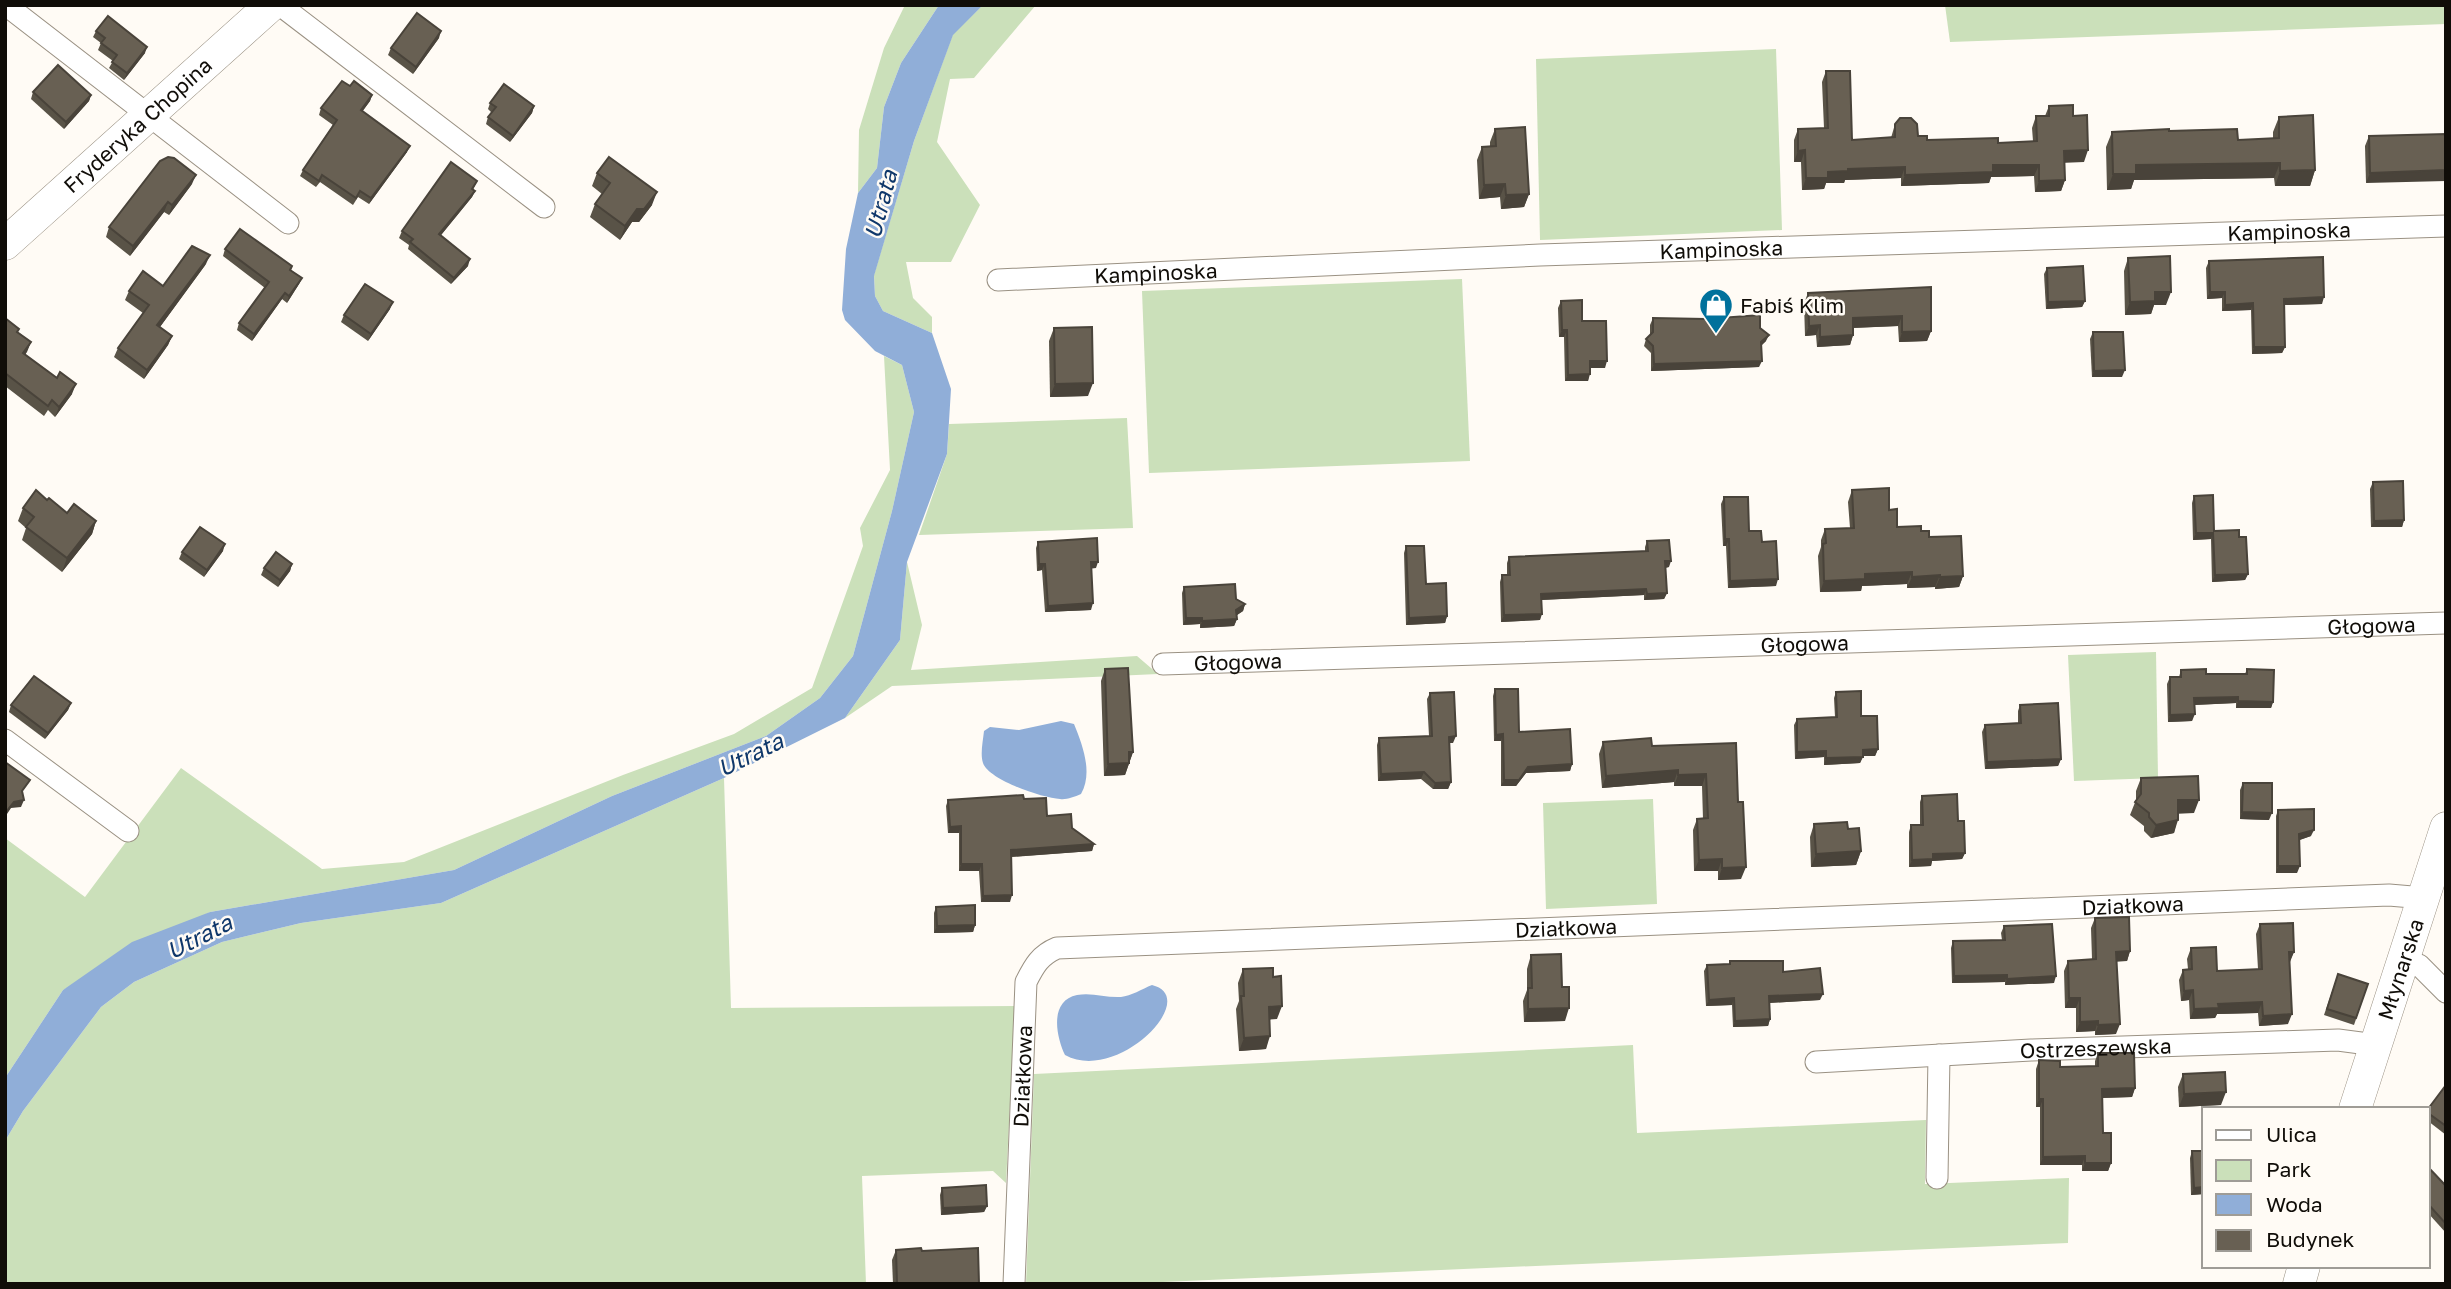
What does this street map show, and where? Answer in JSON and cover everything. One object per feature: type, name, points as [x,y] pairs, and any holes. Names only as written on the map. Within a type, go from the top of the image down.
[{"type":"main road","name":"Fryderyka Chopina","points":[[5,244],[271,5]]},
{"type":"main road","name":"Młynarska","points":[[2356,1107],[2446,828]]},
{"type":"street","points":[[6,5],[288,223]]},
{"type":"street","points":[[280,5],[544,207]]},
{"type":"street","name":"Kampinoska","points":[[998,280],[1541,255],[2446,226]]},
{"type":"street","name":"Głogowa","points":[[1163,664],[2446,623]]},
{"type":"street","points":[[5,740],[128,831]]},
{"type":"street","name":"Działkowa","points":[[1014,1284],[1026,982],[1036,962],[1057,948],[2389,895],[2424,898]]},
{"type":"street","points":[[2403,960],[2419,965],[2446,992]]},
{"type":"street","name":"Ostrzeszewska","points":[[1816,1062],[2338,1040],[2376,1045]]},
{"type":"street","points":[[1937,1178],[1939,1055]]},
{"type":"green space","points":[[905,5],[939,5],[901,63],[884,107],[877,168],[858,193],[859,130],[884,48]]},
{"type":"green space","points":[[983,5],[1036,5],[974,78],[950,79],[937,142],[980,205],[951,262],[906,262],[913,298],[932,317],[932,333],[883,311],[875,296],[874,275],[914,141],[953,34]]},
{"type":"green space","points":[[1945,5],[2446,5],[2446,24],[1950,42]]},
{"type":"green space","points":[[1776,49],[1782,230],[1540,240],[1536,59]]},
{"type":"green space","points":[[1462,279],[1470,461],[1149,473],[1142,291]]},
{"type":"green space","points":[[884,356],[902,365],[914,412],[892,511],[853,656],[820,698],[766,736],[612,796],[454,870],[210,912],[63,990],[5,1078],[5,838],[85,897],[181,768],[322,869],[404,862],[734,734],[812,688],[863,546],[860,528],[890,470]]},
{"type":"green space","points":[[1127,418],[1133,528],[919,535],[947,454],[949,424]]},
{"type":"green space","points":[[907,562],[922,625],[911,670],[1137,656],[1158,674],[892,686],[845,718],[900,640]]},
{"type":"green space","points":[[2156,652],[2158,778],[2074,781],[2068,655]]},
{"type":"green space","points":[[724,778],[731,1008],[1015,1006],[1006,1183],[993,1171],[862,1176],[866,1284],[5,1284],[5,1141],[23,1111],[101,1007],[134,982],[222,942],[301,923],[441,903]]},
{"type":"green space","points":[[1653,799],[1657,904],[1546,909],[1543,803]]},
{"type":"green space","points":[[1633,1045],[1637,1133],[1926,1120],[1925,1184],[2069,1178],[2068,1243],[1117,1284],[1026,1284],[1034,1074]]},
{"type":"water","name":"Utrata","points":[[939,5],[983,5],[953,35],[914,141],[874,276],[875,296],[883,311],[932,333],[951,389],[947,454],[907,562],[900,640],[845,718],[724,778],[441,903],[301,923],[222,942],[134,982],[101,1007],[23,1111],[5,1141],[5,1078],[63,990],[132,942],[210,912],[454,870],[612,796],[766,736],[820,698],[853,656],[892,511],[914,412],[902,365],[875,351],[845,320],[842,310],[846,249],[858,193],[877,168],[884,107],[901,63]]},
{"type":"water","points":[[1061,721],[1074,724],[1083,750],[1086,777],[1081,794],[1062,799],[1029,792],[995,776],[983,763],[984,731],[990,727],[1019,730]]},
{"type":"water","points":[[1152,985],[1165,993],[1167,1005],[1160,1020],[1147,1035],[1129,1049],[1108,1058],[1086,1061],[1065,1055],[1057,1020],[1062,1004],[1068,999],[1083,994],[1121,997]]},
{"type":"building","points":[[417,13],[441,31],[416,67],[391,48]]},
{"type":"building","points":[[108,16],[147,47],[127,73],[112,62],[117,55],[101,43],[105,38],[96,31]]},
{"type":"building","points":[[58,65],[91,95],[66,122],[33,92]]},
{"type":"building","points":[[1826,71],[1850,71],[1852,140],[1895,137],[1895,124],[1900,118],[1911,118],[1917,124],[1918,136],[1927,136],[1927,140],[1998,138],[1998,143],[2037,141],[2036,116],[2049,116],[2049,106],[2073,105],[2073,116],[2087,115],[2088,150],[2064,151],[2065,180],[2039,181],[2039,165],[1993,165],[1993,172],[1905,175],[1905,167],[1848,169],[1828,172],[1828,178],[1806,178],[1805,150],[1798,151],[1798,129],[1828,128]]},
{"type":"building","points":[[342,81],[350,86],[354,81],[372,95],[361,110],[410,146],[371,198],[360,191],[356,198],[322,175],[319,181],[303,170],[337,120],[321,108]]},
{"type":"building","points":[[504,84],[534,106],[513,136],[488,117],[496,107],[490,103]]},
{"type":"building","points":[[2313,115],[2315,170],[2280,171],[2280,163],[2136,165],[2136,174],[2113,174],[2112,132],[2237,129],[2238,140],[2279,138],[2279,117]]},
{"type":"building","points":[[1525,127],[1529,194],[1506,195],[1505,184],[1484,185],[1482,147],[1496,146],[1495,129]]},
{"type":"building","points":[[2446,134],[2446,170],[2370,173],[2369,136]]},
{"type":"building","points":[[168,157],[174,158],[196,175],[172,205],[168,202],[133,246],[109,227],[160,161]]},
{"type":"building","points":[[609,157],[657,192],[644,209],[637,209],[625,226],[595,204],[610,183],[597,173]]},
{"type":"building","points":[[451,162],[477,181],[472,189],[475,191],[439,234],[470,259],[454,278],[410,242],[413,239],[402,231]]},
{"type":"building","points":[[240,229],[292,266],[290,270],[302,278],[289,296],[285,293],[254,334],[239,323],[269,282],[225,249]]},
{"type":"building","points":[[192,246],[210,255],[157,325],[172,336],[147,370],[118,348],[149,305],[129,291],[143,271],[163,286]]},
{"type":"building","points":[[2170,256],[2171,292],[2155,292],[2155,301],[2130,302],[2128,258]]},
{"type":"building","points":[[2323,257],[2324,297],[2284,299],[2285,347],[2254,347],[2253,303],[2225,305],[2225,292],[2210,292],[2209,261]]},
{"type":"building","points":[[2083,266],[2085,301],[2048,302],[2047,268]]},
{"type":"building","points":[[365,284],[393,302],[371,334],[344,315]]},
{"type":"building","points":[[1931,287],[1931,331],[1902,332],[1902,316],[1853,318],[1853,335],[1820,337],[1820,325],[1809,326],[1808,293]]},
{"type":"building","points":[[1582,300],[1582,321],[1606,321],[1607,361],[1590,361],[1590,374],[1568,375],[1567,330],[1562,330],[1561,301]]},
{"type":"building","points":[[1760,315],[1760,328],[1769,335],[1761,342],[1762,361],[1654,364],[1653,346],[1646,339],[1653,332],[1653,318],[1706,319]]},
{"type":"building","points":[[5,318],[19,329],[17,332],[31,342],[23,353],[57,378],[60,372],[76,384],[59,407],[52,400],[48,406],[5,373]]},
{"type":"building","points":[[1092,327],[1093,383],[1055,384],[1054,328]]},
{"type":"building","points":[[2093,332],[2123,332],[2125,370],[2094,371]]},
{"type":"building","points":[[2403,481],[2404,520],[2374,521],[2373,482]]},
{"type":"building","points":[[1889,488],[1889,510],[1897,509],[1897,527],[1921,526],[1921,531],[1929,531],[1929,537],[1961,536],[1963,576],[1912,577],[1912,572],[1865,574],[1865,579],[1824,581],[1825,529],[1854,528],[1852,490]]},
{"type":"building","points":[[36,490],[67,513],[74,504],[96,521],[67,558],[26,527],[34,517],[23,508]]},
{"type":"building","points":[[2213,495],[2214,531],[2239,530],[2239,537],[2246,537],[2248,574],[2215,575],[2213,533],[2196,533],[2194,496]]},
{"type":"building","points":[[1724,497],[1748,497],[1749,531],[1761,531],[1762,542],[1776,541],[1778,579],[1730,581]]},
{"type":"building","points":[[200,527],[225,544],[207,570],[182,552]]},
{"type":"building","points":[[1097,538],[1098,562],[1091,562],[1093,603],[1048,606],[1045,564],[1039,564],[1038,542]]},
{"type":"building","points":[[1669,540],[1671,561],[1665,561],[1667,593],[1647,594],[1646,589],[1541,594],[1542,614],[1504,615],[1502,575],[1510,575],[1509,557],[1648,551],[1647,541]]},
{"type":"building","points":[[1406,546],[1424,546],[1426,584],[1446,583],[1447,616],[1409,618]]},
{"type":"building","points":[[276,552],[292,564],[280,580],[264,568]]},
{"type":"building","points":[[1235,584],[1236,599],[1245,604],[1236,610],[1237,619],[1202,621],[1202,618],[1186,618],[1184,587]]},
{"type":"building","points":[[1128,668],[1133,752],[1129,752],[1129,763],[1108,764],[1105,669]]},
{"type":"building","points":[[2206,669],[2206,674],[2247,674],[2247,669],[2274,670],[2273,702],[2238,701],[2238,697],[2194,698],[2195,714],[2170,715],[2170,677],[2181,677],[2181,670]]},
{"type":"building","points":[[34,676],[71,703],[48,733],[11,705]]},
{"type":"building","points":[[1495,689],[1518,689],[1519,732],[1570,729],[1572,764],[1528,767],[1519,780],[1504,780],[1503,734],[1496,735]]},
{"type":"building","points":[[1861,691],[1861,716],[1877,716],[1878,749],[1863,750],[1863,757],[1826,758],[1826,751],[1797,752],[1797,719],[1837,717],[1836,692]]},
{"type":"building","points":[[1454,692],[1456,736],[1449,737],[1451,782],[1435,783],[1424,772],[1381,774],[1379,738],[1432,736],[1430,693]]},
{"type":"building","points":[[2058,703],[2061,759],[1987,762],[1985,725],[2021,723],[2020,705]]},
{"type":"building","points":[[1651,738],[1652,746],[1736,743],[1738,802],[1743,802],[1746,867],[1722,868],[1722,859],[1699,860],[1697,819],[1708,818],[1706,774],[1678,775],[1678,770],[1606,776],[1603,742]]},
{"type":"building","points":[[5,762],[30,780],[22,791],[24,800],[14,802],[6,812]]},
{"type":"building","points":[[2198,776],[2199,800],[2178,800],[2178,820],[2156,825],[2149,813],[2135,802],[2141,794],[2141,778]]},
{"type":"building","points":[[2243,783],[2272,783],[2272,813],[2242,812]]},
{"type":"building","points":[[1957,794],[1958,821],[1964,821],[1965,853],[1933,854],[1933,859],[1912,860],[1911,825],[1923,825],[1922,796]]},
{"type":"building","points":[[1023,795],[1024,799],[1046,798],[1047,816],[1071,814],[1072,828],[1094,844],[1011,850],[1012,895],[983,896],[982,864],[961,864],[961,826],[950,827],[948,800]]},
{"type":"building","points":[[2314,809],[2314,830],[2299,834],[2300,866],[2278,866],[2278,810]]},
{"type":"building","points":[[1847,822],[1848,829],[1859,828],[1861,851],[1816,854],[1814,824]]},
{"type":"building","points":[[975,905],[975,925],[937,926],[936,907]]},
{"type":"building","points":[[2129,917],[2130,951],[2116,952],[2120,1024],[2080,1022],[2080,998],[2069,998],[2068,961],[2096,959],[2095,918]]},
{"type":"building","points":[[2293,923],[2294,952],[2289,952],[2292,1014],[2263,1016],[2262,1002],[2218,1004],[2219,1008],[2194,1009],[2193,990],[2184,991],[2183,970],[2192,969],[2191,948],[2216,947],[2217,971],[2262,969],[2260,924]]},
{"type":"building","points":[[2052,924],[2056,976],[2007,979],[2007,975],[1954,976],[1953,941],[2005,940],[2004,926]]},
{"type":"building","points":[[1561,954],[1562,987],[1569,987],[1569,1008],[1528,1009],[1528,988],[1532,988],[1531,955]]},
{"type":"building","points":[[1730,961],[1783,961],[1783,972],[1820,968],[1823,994],[1769,996],[1770,1019],[1735,1021],[1734,998],[1709,1000],[1707,965],[1730,964]]},
{"type":"building","points":[[1273,968],[1273,977],[1281,976],[1282,1006],[1269,1007],[1270,1036],[1244,1038],[1241,996],[1244,996],[1243,969]]},
{"type":"building","points":[[2338,974],[2368,984],[2356,1018],[2327,1009]]},
{"type":"building","points":[[2098,1053],[2134,1053],[2135,1088],[2102,1089],[2103,1133],[2111,1133],[2111,1163],[2085,1163],[2085,1156],[2043,1157],[2043,1099],[2039,1099],[2039,1060],[2060,1061],[2060,1067],[2098,1066]]},
{"type":"building","points":[[2225,1072],[2226,1092],[2184,1094],[2183,1074]]},
{"type":"building","points":[[2446,1085],[2446,1126],[2430,1114],[2430,1107]]},
{"type":"building","points":[[2192,1151],[2202,1151],[2202,1187],[2194,1188]]},
{"type":"building","points":[[2430,1169],[2446,1186],[2446,1224],[2430,1206]]},
{"type":"building","points":[[986,1185],[987,1206],[943,1208],[942,1188]]},
{"type":"building","points":[[921,1248],[922,1251],[978,1248],[979,1284],[897,1284],[896,1250]]},
{"type":"place","name":"Fabiś Klim","points":[[1716,335]]}]
